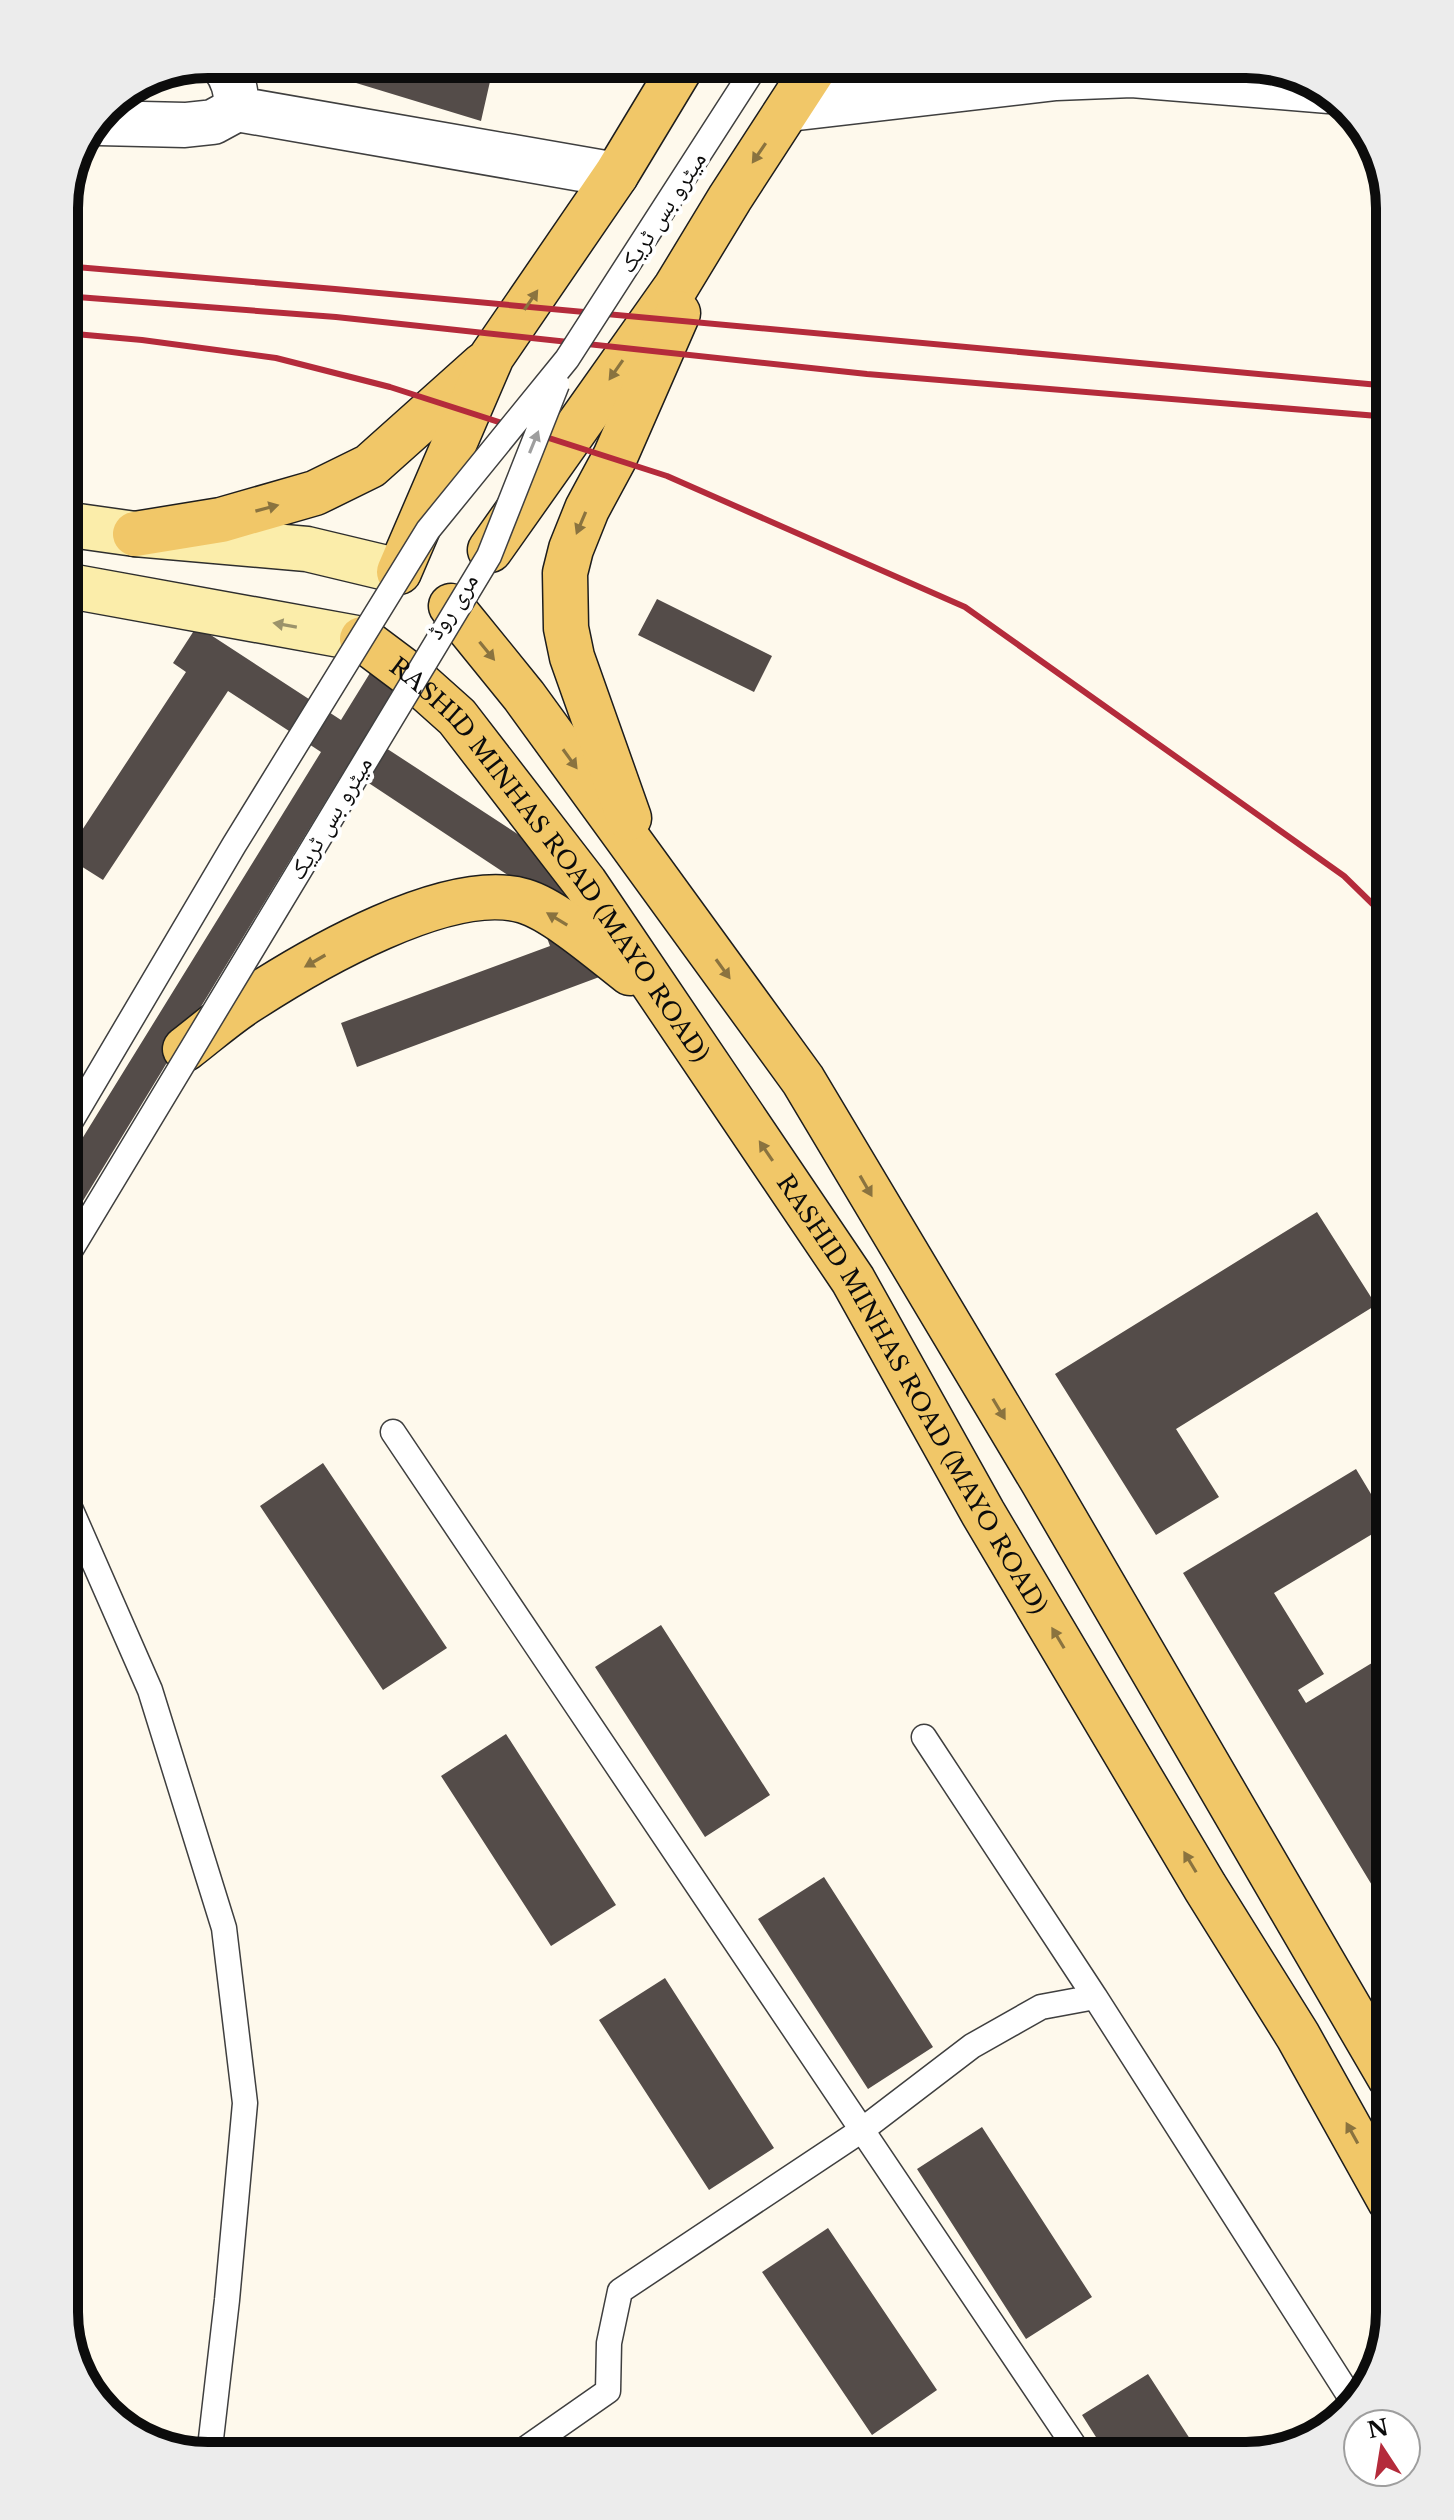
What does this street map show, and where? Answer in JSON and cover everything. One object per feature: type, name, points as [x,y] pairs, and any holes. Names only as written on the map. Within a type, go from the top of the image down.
[{"type":"main road","points":[[78,1116],[362,639],[399,571],[492,356],[616,175],[675,78]]},
{"type":"main road","name":"مری روڈ","points":[[78,1225],[435,629],[676,287],[808,78]]},
{"type":"main road","points":[[644,861],[572,657],[566,628],[565,573],[587,509],[615,457],[730,198]]},
{"type":"main road","points":[[135,534],[221,520],[315,493],[370,466],[492,356]]},
{"type":"main road","points":[[78,526],[307,549],[399,571]]},
{"type":"main road","points":[[78,588],[362,639]]},
{"type":"main road","points":[[451,606],[524,696],[803,1080],[1042,1480],[1376,2054]]},
{"type":"main road","name":"RASHID MINHAS ROAD (MAYO ROAD)","points":[[362,639],[410,675],[457,717],[585,883],[853,1280],[983,1513],[1216,1905],[1298,2036],[1376,2176]]},
{"type":"main road","points":[[185,1049],[246,1002],[327,954],[432,907],[488,897],[525,901],[581,934],[664,1000]]},
{"type":"main road","points":[[1216,1905],[1272,1874]]},
{"type":"street","points":[[231,78],[236,89],[237,109]]},
{"type":"street","points":[[789,109],[1009,78]]},
{"type":"street","points":[[1169,78],[1297,88]]},
{"type":"street","points":[[110,123],[185,125],[213,122],[237,109],[616,175]]},
{"type":"lane","name":"میٹرو بس ٹریک","points":[[78,1109],[234,845],[428,530],[567,359],[748,78]]},
{"type":"lane","name":"میٹرو بس ٹریک","points":[[78,1238],[489,556],[567,359]]},
{"type":"lane","points":[[393,1432],[1072,2442]]},
{"type":"lane","points":[[78,1526],[150,1690],[224,1928],[245,2103],[211,2442]]},
{"type":"lane","points":[[924,1737],[1095,1997],[1348,2393]]},
{"type":"lane","points":[[535,2442],[608,2391],[609,2343],[620,2291],[862,2130],[972,2046],[1041,2007],[1095,1997]]},
{"type":"building","points":[[341,78],[491,78],[481,121]]},
{"type":"building","points":[[657,599],[772,656],[754,692],[638,635]]},
{"type":"building","points":[[197,626],[341,720],[370,673],[395,687],[366,735],[559,861],[602,976],[357,1067],[341,1023],[550,946],[529,889],[346,768],[78,1209],[78,1145],[321,752],[228,691],[103,880],[78,864],[78,836],[186,672],[173,663]]},
{"type":"building","points":[[1317,1212],[1376,1305],[1176,1429],[1219,1497],[1156,1535],[1055,1374]]},
{"type":"building","points":[[323,1463],[447,1648],[383,1690],[260,1506]]},
{"type":"building","points":[[1356,1469],[1376,1502],[1376,1532],[1274,1593],[1324,1674],[1298,1690],[1306,1703],[1376,1660],[1376,1892],[1183,1573]]},
{"type":"building","points":[[661,1625],[770,1795],[705,1837],[595,1667]]},
{"type":"building","points":[[506,1734],[616,1905],[551,1946],[441,1776]]},
{"type":"building","points":[[824,1877],[933,2047],[868,2089],[758,1919]]},
{"type":"building","points":[[665,1978],[774,2148],[709,2190],[599,2020]]},
{"type":"building","points":[[982,2127],[1092,2297],[1026,2339],[917,2169]]},
{"type":"building","points":[[828,2228],[937,2390],[872,2435],[762,2272]]},
{"type":"building","points":[[1148,2374],[1192,2442],[1099,2442],[1082,2415]]},
{"type":"railway","points":[[78,267],[1376,385]]},
{"type":"railway","points":[[78,297],[336,317],[867,374],[1376,416]]},
{"type":"railway","points":[[78,334],[276,358],[390,387],[667,476],[965,607],[1344,876],[1376,907]]}]
